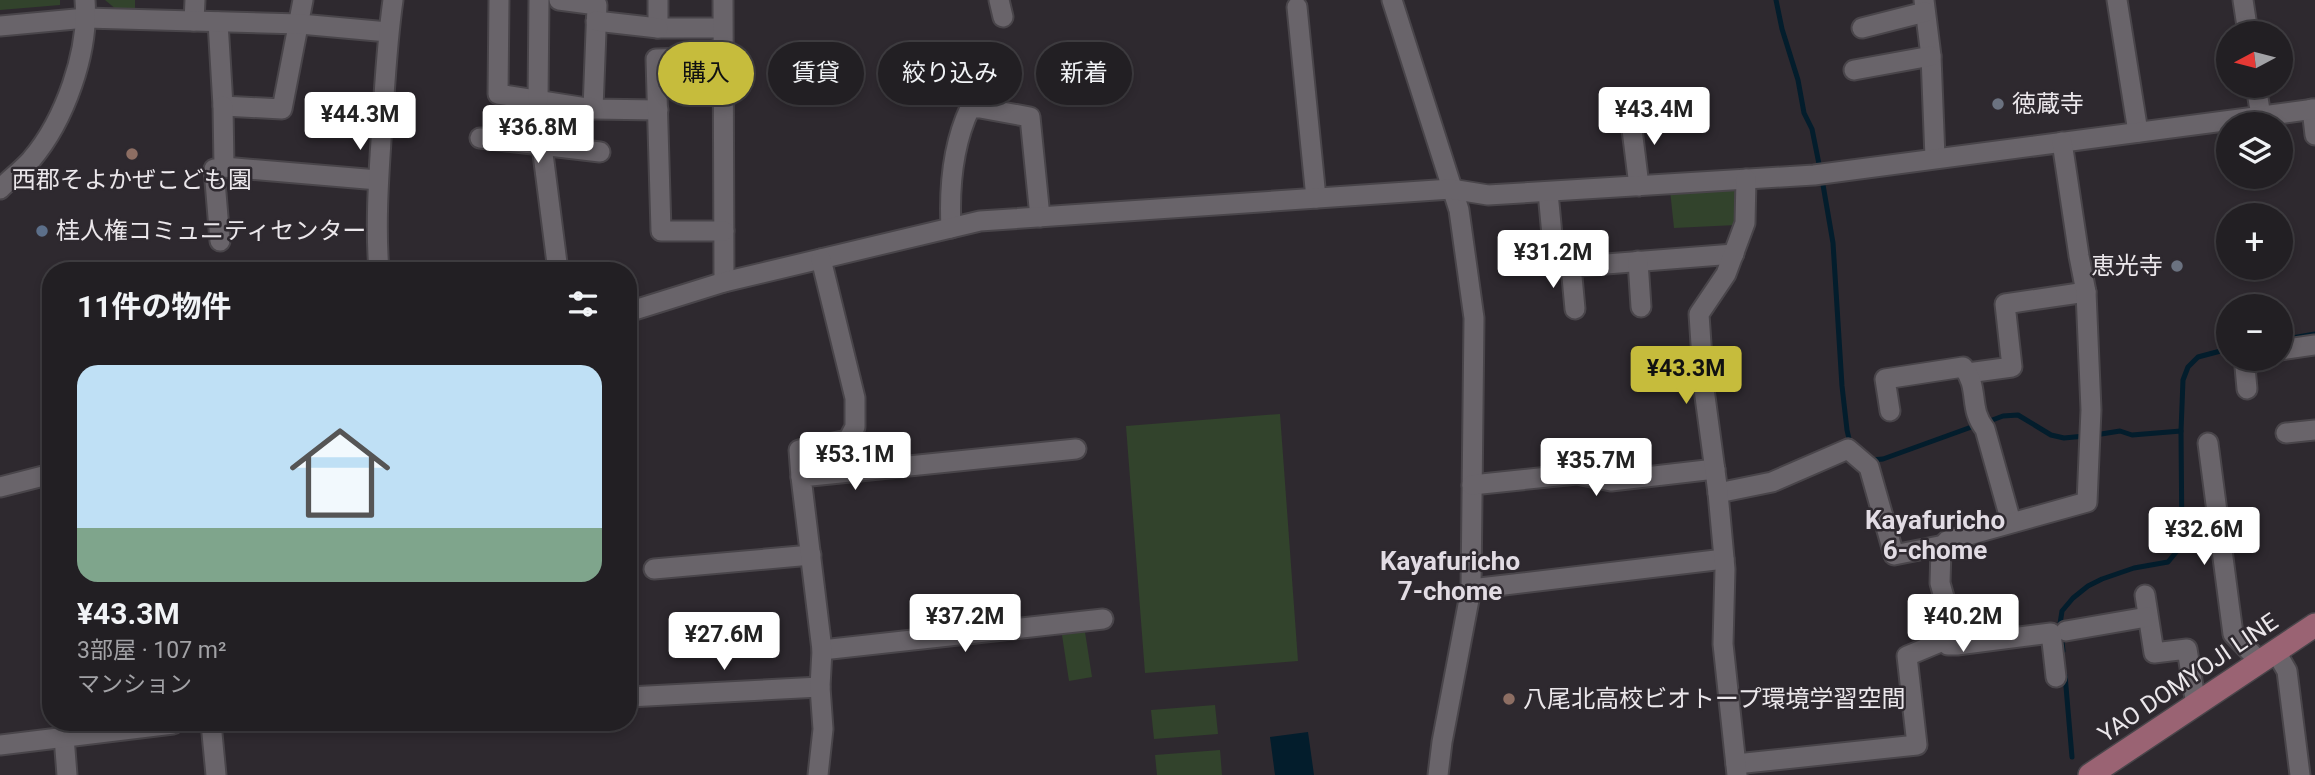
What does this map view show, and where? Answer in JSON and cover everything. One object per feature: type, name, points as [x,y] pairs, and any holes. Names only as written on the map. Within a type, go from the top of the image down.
[{"type":"main road","name":"YAO DOMYOJI LINE","points":[[2090,775],[2315,625]]},
{"type":"street","points":[[194,21],[195,0]]},
{"type":"street","points":[[223,106],[282,109],[303,0]]},
{"type":"street","points":[[378,262],[378,180],[388,32],[393,0]]},
{"type":"street","points":[[499,0],[498,94],[593,109],[657,110]]},
{"type":"street","points":[[538,100],[539,0]]},
{"type":"street","points":[[559,0],[597,5],[593,109]]},
{"type":"street","points":[[658,0],[658,28]]},
{"type":"street","points":[[721,42],[723,0]]},
{"type":"street","points":[[1392,0],[1459,210],[1474,318],[1471,589],[1438,775]]},
{"type":"street","points":[[2117,0],[2138,132]]},
{"type":"street","points":[[2243,0],[2246,21]]},
{"type":"street","points":[[1862,28],[1925,6],[1931,56],[1935,158]]},
{"type":"street","points":[[1297,8],[1293,48],[1300,118],[1316,198]]},
{"type":"street","points":[[0,189],[31,160],[66,105],[78,60],[86,9]]},
{"type":"street","points":[[0,26],[86,9],[194,21],[300,24],[388,32]]},
{"type":"street","points":[[596,21],[658,28],[721,28]]},
{"type":"street","points":[[218,22],[224,167]]},
{"type":"street","points":[[1854,70],[1931,56]]},
{"type":"street","points":[[658,59],[661,231],[724,231]]},
{"type":"street","points":[[723,105],[724,282]]},
{"type":"street","points":[[951,228],[950,205],[955,157],[964,121],[971,108],[980,107],[1030,117],[1040,217]]},
{"type":"street","points":[[2291,112],[2313,109],[2315,135]]},
{"type":"street","points":[[1630,113],[1639,186]]},
{"type":"street","points":[[637,309],[724,282],[980,221],[1451,189],[1489,195],[1821,174],[2216,122]]},
{"type":"street","points":[[480,138],[600,152]]},
{"type":"street","points":[[1746,179],[1745,223],[1726,274],[1699,314],[1704,388],[1724,559],[1723,644],[1736,769],[1917,745],[1908,656],[1955,636],[1940,583],[1941,549],[1947,541],[2087,502],[2090,436],[2086,292],[2078,256],[2062,142]]},
{"type":"street","points":[[542,146],[557,262]]},
{"type":"street","points":[[220,241],[214,169],[224,167],[378,180]]},
{"type":"street","points":[[1548,192],[1555,268],[1734,254]]},
{"type":"street","points":[[818,775],[823,729],[820,687],[822,650],[799,450],[848,440],[855,426],[855,398],[821,259]]},
{"type":"street","points":[[1638,261],[1641,307]]},
{"type":"street","points":[[1571,267],[1575,309]]},
{"type":"street","points":[[1968,373],[2012,367],[2005,304],[2086,292]]},
{"type":"street","points":[[2293,348],[2315,345]]},
{"type":"street","points":[[1890,411],[1885,379],[1963,367],[1971,380],[1977,419],[1985,429],[2011,522]]},
{"type":"street","points":[[2245,371],[2247,389]]},
{"type":"street","points":[[2286,433],[2315,430]]},
{"type":"street","points":[[2208,443],[2233,634],[2287,671],[2300,775]]},
{"type":"street","points":[[801,477],[1076,449]]},
{"type":"street","points":[[1718,493],[1772,482],[1848,449],[1869,467],[1894,555],[1944,545]]},
{"type":"street","points":[[1472,485],[1577,474],[1611,481],[1715,468]]},
{"type":"street","points":[[0,487],[42,476]]},
{"type":"street","points":[[654,569],[811,555]]},
{"type":"street","points":[[1471,589],[1724,559]]},
{"type":"street","points":[[2145,596],[2154,653],[2187,649],[2196,705]]},
{"type":"street","points":[[2066,631],[2147,617]]},
{"type":"street","points":[[822,650],[1103,619]]},
{"type":"street","points":[[1944,640],[1948,645],[1957,645],[2051,633],[2056,677]]},
{"type":"street","points":[[637,694],[820,687]]},
{"type":"street","points":[[0,745],[114,731]]},
{"type":"street","points":[[212,731],[216,775]]},
{"type":"street","points":[[64,737],[67,775]]},
{"type":"green space","points":[[0,0],[60,0],[60,5],[0,10]]},
{"type":"green space","points":[[105,0],[135,0],[135,8],[117,10]]},
{"type":"green space","points":[[1740,184],[1736,225],[1674,228],[1670,190]]},
{"type":"green space","points":[[1280,414],[1298,661],[1145,673],[1126,426]]},
{"type":"green space","points":[[1085,632],[1092,677],[1069,681],[1062,635]]},
{"type":"green space","points":[[1215,705],[1218,734],[1154,739],[1151,710]]},
{"type":"green space","points":[[1220,750],[1222,775],[1157,775],[1155,755]]},
{"type":"water","points":[[1308,732],[1314,775],[1275,775],[1270,737]]},
{"type":"waterway","points":[[1776,0],[1798,80],[1804,113],[1812,129],[1820,169]]},
{"type":"waterway","points":[[1822,179],[1833,243],[1842,386],[1850,443]]},
{"type":"waterway","points":[[2293,338],[2315,334]]},
{"type":"waterway","points":[[2063,651],[2060,624],[2062,611],[2073,598],[2102,579],[2134,568],[2168,562],[2182,545],[2183,380],[2188,367],[2198,357],[2216,352]]},
{"type":"waterway","points":[[1987,422],[2003,416],[2018,415],[2051,435],[2064,438],[2085,436]]},
{"type":"waterway","points":[[1871,460],[1883,459],[1977,425]]},
{"type":"waterway","points":[[2095,435],[2120,431],[2132,435],[2181,431]]},
{"type":"waterway","points":[[2065,675],[2072,757]]},
{"type":"place","name":"徳蔵寺","points":[[1998,104]]},
{"type":"place","name":"西郡そよかぜこども園","points":[[132,154]]},
{"type":"place","name":"桂人権コミュニティセンター","points":[[42,231]]},
{"type":"place","name":"恵光寺","points":[[2177,266]]},
{"type":"place","name":"八尾北高校ビオトープ環境学習空間","points":[[1509,699]]},
{"type":"district","name":"Kayafuricho 6-chome","points":[[1935,535]]},
{"type":"district","name":"Kayafuricho 7-chome","points":[[1450,576]]}]
